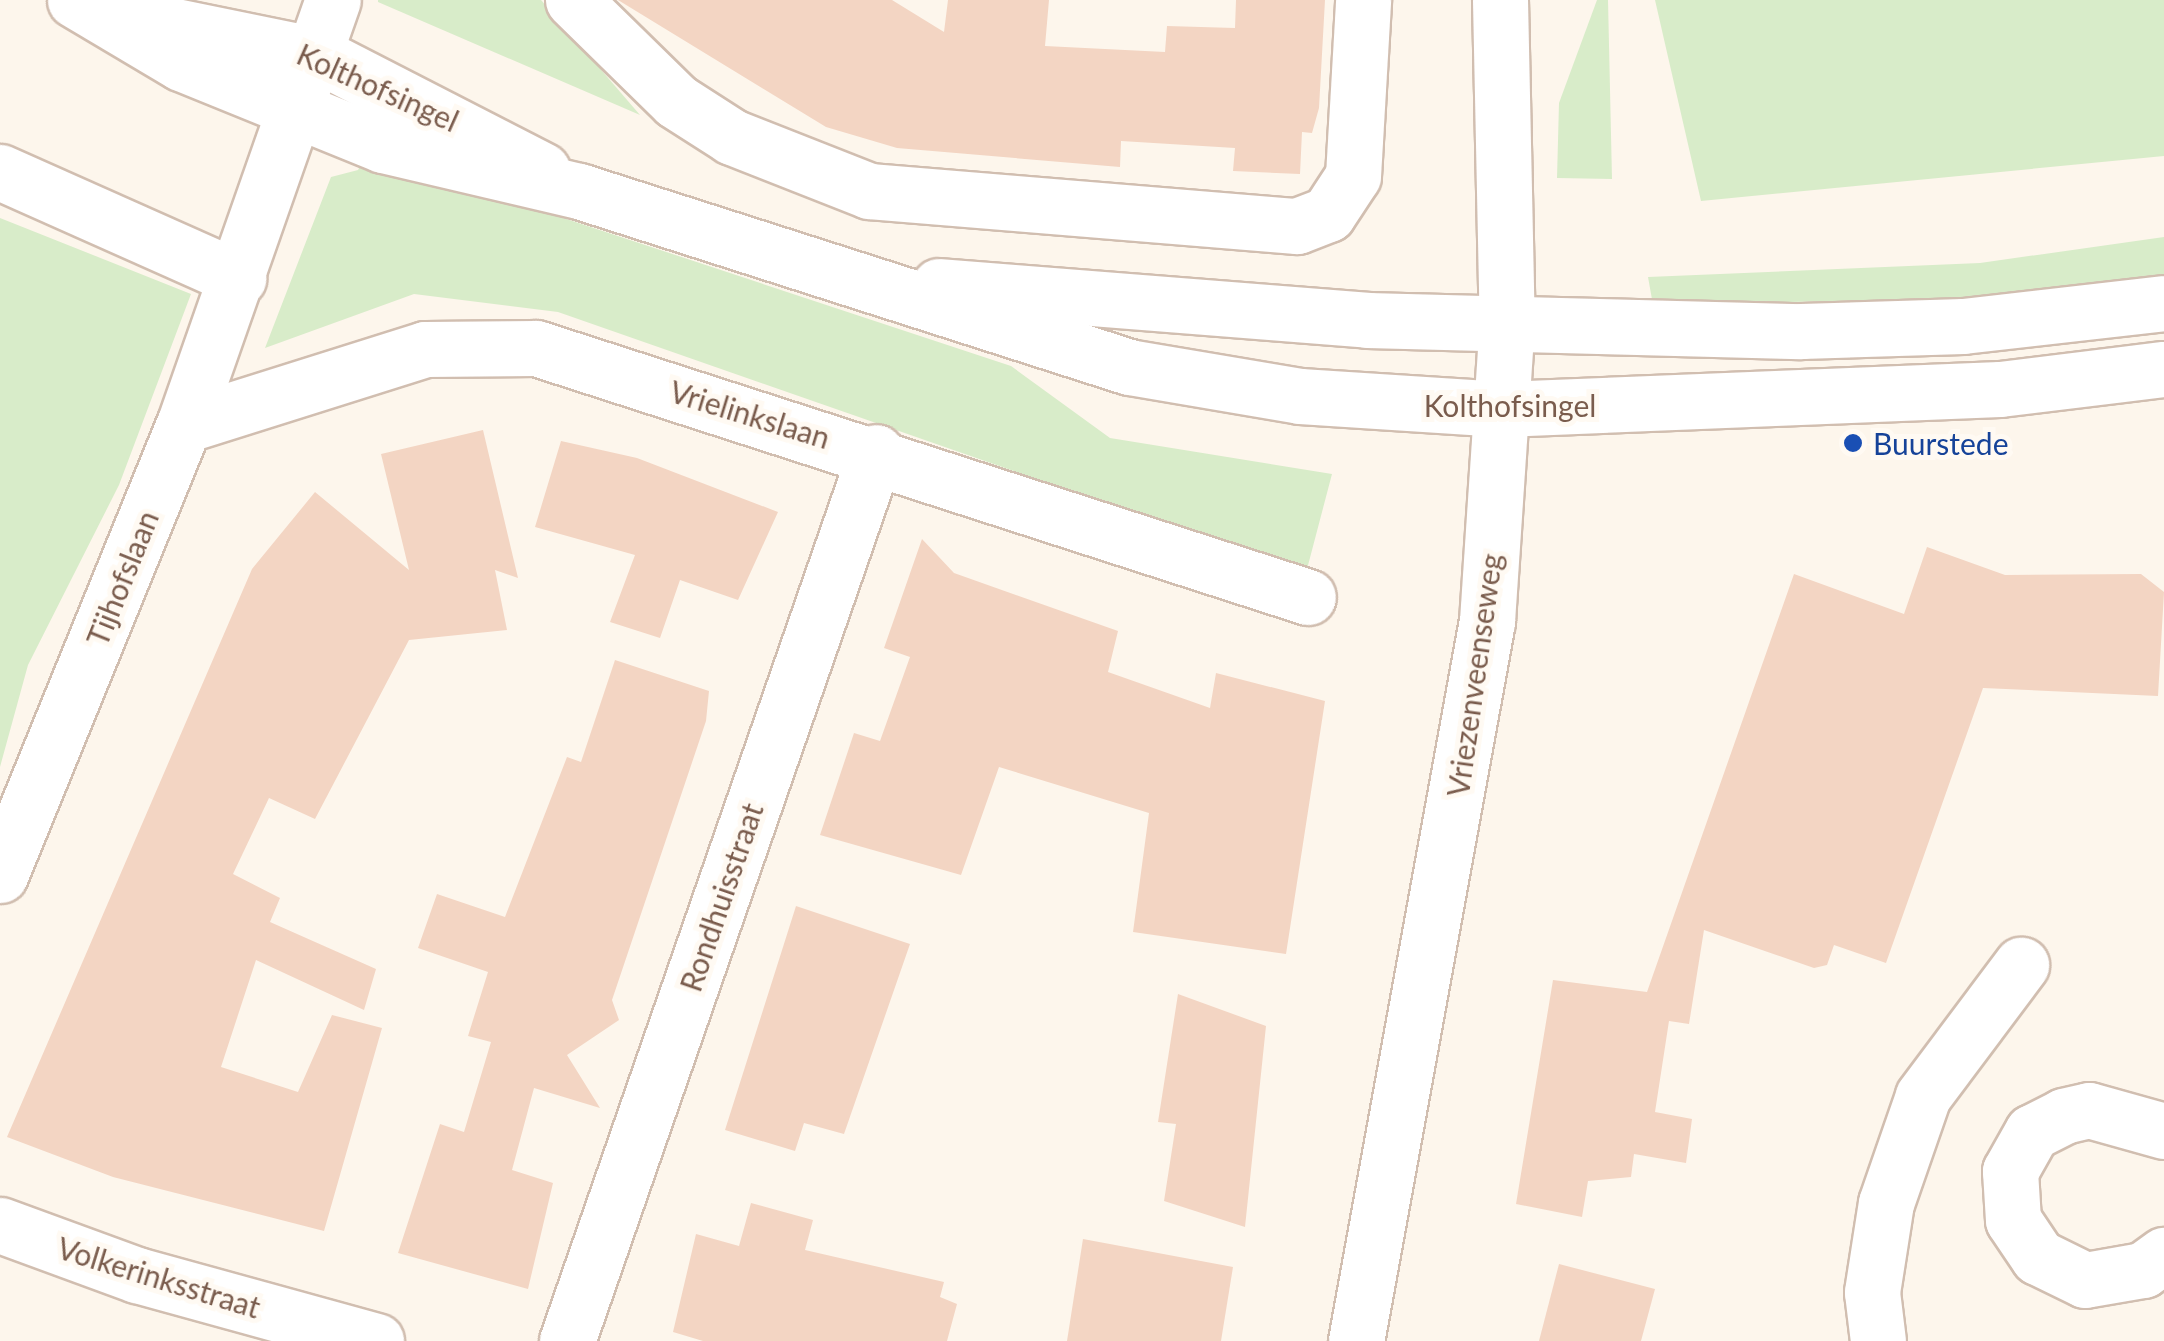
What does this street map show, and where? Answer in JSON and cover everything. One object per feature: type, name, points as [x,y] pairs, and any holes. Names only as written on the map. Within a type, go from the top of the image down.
[{"type":"street","name":"Tijhofslaan","points":[[0,876],[184,425],[318,55],[333,0]]},
{"type":"street","points":[[573,0],[676,101],[732,137],[853,185],[1297,226],[1328,214],[1356,159],[1363,0]]},
{"type":"street","name":"Vriezenveenseweg","points":[[1356,1341],[1487,621],[1507,323],[1500,0]]},
{"type":"street","name":"Kolthofsingel","points":[[89,7],[318,55],[579,191]]},
{"type":"street","name":"Kolthofsingel","points":[[89,7],[182,63],[297,111],[454,166],[579,191],[1129,368],[1300,396],[1502,410],[2000,389],[2164,369]]},
{"type":"street","points":[[0,172],[238,278]]},
{"type":"street","name":"Kolthofsingel","points":[[871,284],[1507,323],[1963,326],[2164,303]]},
{"type":"street","name":"Vrielinkslaan","points":[[184,425],[425,349],[536,348],[876,452],[1308,597]]},
{"type":"street","name":"Rondhuisstraat","points":[[567,1341],[876,452]]},
{"type":"street","points":[[1878,1341],[1872,1292],[1886,1204],[1922,1096],[2021,965]]},
{"type":"street","points":[[2164,1131],[2089,1110],[2064,1116],[2032,1132],[2010,1171],[2013,1220],[2038,1256],[2084,1280],[2143,1270],[2164,1255]]},
{"type":"street","name":"Volkerinksstraat","points":[[0,1225],[138,1275],[376,1341]]},
{"type":"green space","points":[[378,0],[541,0],[640,115],[378,2]]},
{"type":"green space","points":[[1597,0],[1608,0],[1612,179],[1557,178],[1559,103]]},
{"type":"green space","points":[[1655,0],[2164,0],[2164,156],[1701,201]]},
{"type":"green space","points":[[367,153],[1011,366],[1110,438],[1332,474],[1306,573],[558,312],[414,294],[265,348],[331,177],[358,170]]},
{"type":"green space","points":[[0,218],[191,294],[119,485],[28,665],[0,767]]},
{"type":"green space","points":[[2164,237],[2164,277],[1977,298],[1653,305],[1648,277],[1980,263]]},
{"type":"building","points":[[618,0],[892,0],[944,32],[948,0],[1049,0],[1045,46],[1165,52],[1167,26],[1235,28],[1236,0],[1325,0],[1319,108],[1312,133],[1302,132],[1300,174],[1233,171],[1235,148],[1121,141],[1120,167],[897,148],[826,127]]},
{"type":"building","points":[[483,430],[518,578],[495,570],[507,630],[409,640],[315,819],[269,798],[233,874],[280,898],[270,922],[376,969],[364,1010],[256,960],[221,1067],[298,1092],[332,1015],[382,1028],[324,1231],[113,1177],[7,1137],[252,569],[315,492],[409,570],[381,454]]},
{"type":"building","points":[[561,441],[637,458],[778,512],[738,600],[680,580],[660,638],[610,622],[635,555],[535,527]]},
{"type":"building","points":[[922,539],[954,573],[1118,631],[1108,672],[1210,708],[1216,673],[1325,701],[1286,954],[1133,932],[1149,813],[999,767],[961,875],[820,835],[854,733],[880,741],[910,657],[884,648]]},
{"type":"building","points":[[1927,547],[2005,575],[2141,574],[2164,592],[2158,696],[1983,688],[1886,963],[1834,945],[1827,965],[1814,968],[1704,930],[1689,1024],[1669,1021],[1655,1112],[1692,1119],[1686,1163],[1634,1154],[1631,1177],[1588,1181],[1582,1217],[1516,1204],[1553,980],[1647,992],[1794,574],[1904,614]]},
{"type":"building","points":[[615,660],[709,691],[706,721],[612,1000],[619,1020],[567,1055],[600,1108],[534,1088],[512,1170],[553,1183],[528,1289],[398,1253],[440,1124],[464,1132],[491,1042],[468,1036],[488,972],[418,948],[437,894],[505,917],[567,757],[581,762]]},
{"type":"building","points":[[796,906],[910,944],[844,1134],[804,1123],[795,1151],[725,1130]]},
{"type":"building","points":[[1178,994],[1266,1026],[1245,1227],[1164,1201],[1176,1124],[1158,1122]]},
{"type":"building","points":[[751,1203],[813,1220],[805,1250],[944,1282],[940,1297],[957,1304],[947,1341],[703,1341],[673,1332],[696,1234],[739,1246]]},
{"type":"building","points":[[1083,1239],[1233,1267],[1221,1341],[1067,1341]]},
{"type":"building","points":[[1559,1264],[1655,1289],[1641,1341],[1539,1341]]},
{"type":"place","name":"Buurstede","points":[[1853,443]]}]
